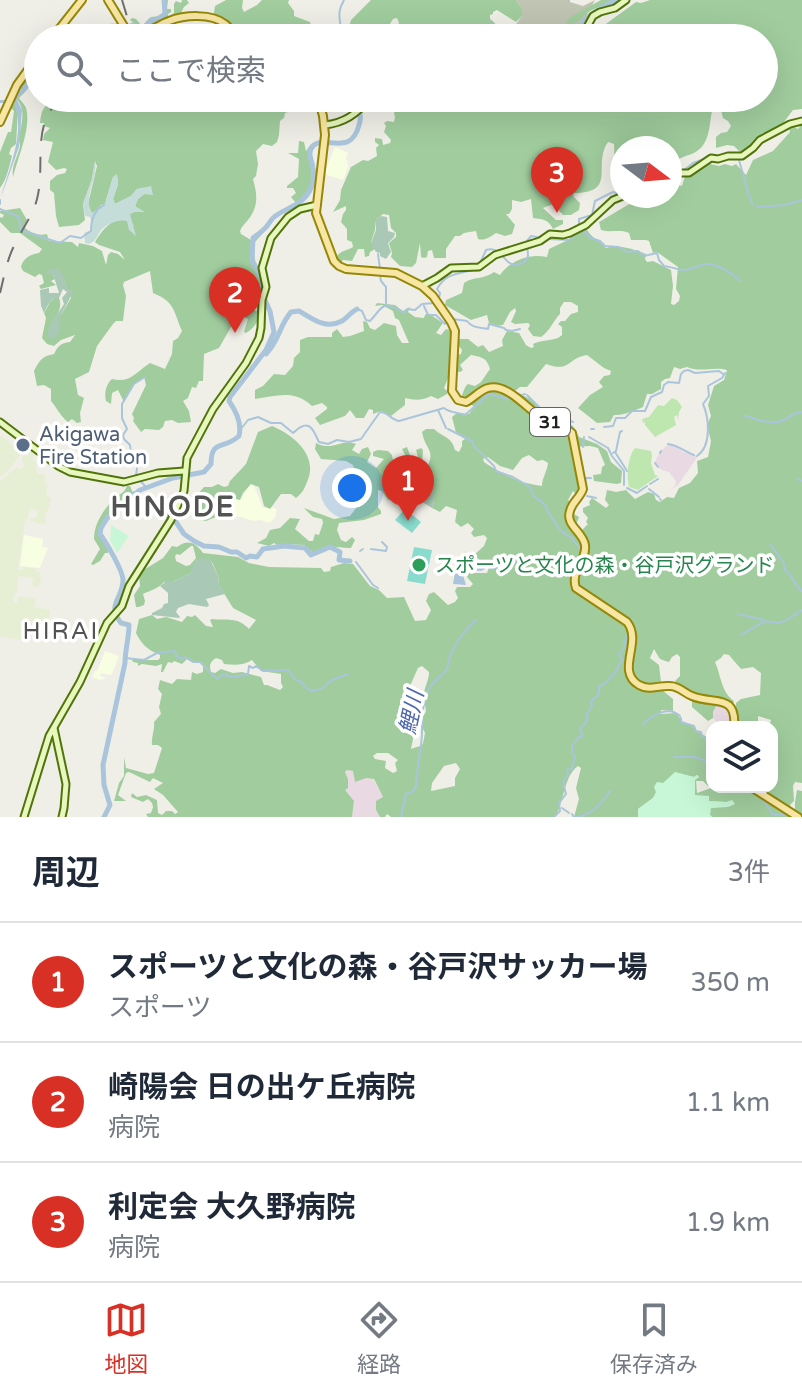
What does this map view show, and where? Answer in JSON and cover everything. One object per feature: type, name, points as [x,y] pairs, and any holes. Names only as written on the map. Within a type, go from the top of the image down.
[{"type":"main road","points":[[63,24],[82,0]]},
{"type":"main road","points":[[108,0],[123,24]]},
{"type":"main road","points":[[589,24],[593,16],[613,9],[626,0]]},
{"type":"main road","points":[[165,24],[179,18],[210,18],[224,24]]},
{"type":"main road","points":[[0,122],[24,76]]},
{"type":"main road","name":"31","points":[[322,112],[325,142],[317,217],[336,264],[347,269],[398,274],[422,286],[438,302],[456,338],[452,391],[456,399],[466,402],[486,389],[497,388],[523,402],[543,420],[573,434],[583,489],[571,508],[569,518],[585,547],[574,575],[578,591],[631,627],[633,637],[629,667],[633,679],[644,687],[672,686],[695,697],[728,704],[735,714],[734,721]]},
{"type":"main road","points":[[325,125],[341,123],[356,112]]},
{"type":"main road","points":[[682,173],[689,173],[711,158],[742,156],[782,128],[802,121]]},
{"type":"main road","points":[[422,286],[451,268],[477,267],[500,254],[553,234],[566,235],[586,225],[610,203]]},
{"type":"main road","points":[[24,817],[47,741],[106,625],[123,604],[131,583],[183,496],[187,458],[259,338],[266,285],[262,269],[271,238],[288,217],[301,209],[317,205]]},
{"type":"main road","points":[[0,422],[70,472],[124,482],[158,473],[185,474]]},
{"type":"main road","points":[[54,728],[66,784],[62,817]]},
{"type":"main road","points":[[760,793],[798,817]]},
{"type":"shaded area","points":[[516,0],[570,0],[583,6],[595,0],[582,24],[516,24],[522,16],[522,9]]},
{"type":"shaded area","points":[[17,94],[22,110],[19,147],[1,197],[15,150],[18,126],[14,103],[0,103],[0,100],[12,100]]},
{"type":"shaded area","points":[[335,147],[348,153],[346,159],[349,165],[343,180],[324,174]]},
{"type":"shaded area","points":[[95,160],[89,200],[92,213],[105,204],[113,177],[117,174],[115,204],[131,196],[137,189],[151,186],[153,195],[144,194],[135,206],[145,212],[130,214],[136,236],[129,230],[127,221],[121,221],[107,225],[94,241],[85,243],[84,233],[91,230],[92,224],[90,217],[85,216],[83,204]]},
{"type":"shaded area","points":[[381,216],[387,217],[388,231],[395,233],[388,243],[391,252],[386,259],[376,252],[371,243],[376,220]]},
{"type":"shaded area","points":[[58,268],[68,289],[73,290],[61,316],[60,332],[53,339],[47,337],[49,327],[64,304],[62,298],[67,292],[63,289],[59,298],[51,301],[44,313],[40,290],[49,288],[49,293],[59,293],[53,274],[46,274],[46,271]]},
{"type":"shaded area","points":[[0,436],[16,446],[20,455],[0,477]]},
{"type":"shaded area","points":[[671,444],[683,452],[698,456],[678,485],[667,492],[676,481],[655,462],[660,452]]},
{"type":"shaded area","points":[[31,451],[38,474],[45,474],[46,494],[51,499],[45,513],[45,525],[28,520],[37,517],[37,510],[30,508],[25,521],[18,570],[24,567],[37,569],[41,580],[38,588],[32,586],[33,578],[18,576],[13,603],[17,603],[18,596],[36,598],[34,609],[50,610],[49,621],[44,621],[40,636],[43,638],[39,638],[39,643],[27,635],[34,611],[22,640],[0,636],[0,481],[17,467],[20,469],[24,466],[22,458]]},
{"type":"shaded area","points":[[416,474],[425,476],[432,487],[432,508],[424,503],[415,503],[407,486]]},
{"type":"shaded area","points":[[250,485],[254,486],[263,508],[277,510],[270,523],[223,515],[214,508],[219,498],[240,500]]},
{"type":"shaded area","points":[[173,492],[179,496],[171,518],[154,508]]},
{"type":"shaded area","points":[[405,509],[421,522],[412,533],[395,520]]},
{"type":"shaded area","points":[[24,535],[43,539],[42,547],[48,548],[40,568],[20,566]]},
{"type":"shaded area","name":"スポーツと文化の森・谷戸沢グランド","points":[[414,547],[432,550],[425,584],[407,581]]},
{"type":"shaded area","points":[[470,554],[485,569],[466,570],[463,575],[466,585],[453,584],[456,566]]},
{"type":"shaded area","points":[[200,558],[210,559],[225,594],[206,599],[207,607],[189,604],[178,608],[179,618],[152,615],[168,603],[168,593],[160,586],[168,580],[173,582],[191,573],[194,563]]},
{"type":"shaded area","points":[[105,651],[119,656],[112,674],[101,673],[100,676],[106,678],[100,680],[92,677]]},
{"type":"shaded area","points":[[718,703],[733,714],[733,721],[716,721],[713,713]]},
{"type":"shaded area","points":[[347,770],[373,779],[383,797],[383,817],[352,817],[354,801],[344,790]]},
{"type":"green space","points":[[162,0],[168,0],[167,9],[171,12],[168,17],[174,13],[176,1],[181,3],[187,0],[189,3],[180,15],[160,24],[144,24],[151,17],[161,16],[165,10]]},
{"type":"green space","points":[[226,0],[243,0],[244,12],[262,0],[289,0],[294,16],[311,24],[225,24],[214,13],[215,6]]},
{"type":"green space","points":[[371,0],[516,0],[522,9],[522,16],[516,22],[497,10],[493,12],[490,19],[495,24],[398,24],[397,18],[390,24],[350,24]]},
{"type":"green space","points":[[601,0],[620,0],[594,9],[574,24],[566,24],[572,16]]},
{"type":"green space","points":[[802,0],[802,109],[793,110],[781,126],[770,134],[762,133],[760,139],[740,152],[734,146],[716,148],[716,137],[727,132],[731,126],[722,112],[778,112],[778,24],[606,24],[636,2]]},
{"type":"green space","points":[[24,82],[24,93],[19,98],[26,112],[27,124],[13,177],[20,146],[22,116],[21,106],[14,96]]},
{"type":"green space","points":[[11,104],[15,104],[18,111],[16,144],[11,148],[9,169],[0,188],[0,152],[8,132],[11,132],[14,111]]},
{"type":"green space","points":[[42,112],[288,112],[280,121],[277,142],[272,146],[263,144],[256,151],[258,164],[253,179],[256,205],[240,231],[251,240],[262,229],[264,232],[255,242],[254,253],[262,276],[262,290],[254,298],[250,309],[260,312],[259,318],[246,333],[248,319],[242,316],[231,327],[219,348],[204,354],[203,381],[199,381],[196,388],[192,387],[188,398],[183,401],[191,422],[165,421],[159,430],[145,429],[141,432],[132,414],[146,385],[144,377],[135,383],[124,402],[118,390],[112,393],[111,404],[106,401],[106,389],[112,379],[129,378],[150,363],[165,369],[172,354],[173,341],[182,331],[169,303],[153,293],[150,271],[124,282],[123,321],[116,321],[97,346],[89,372],[75,379],[78,395],[84,398],[81,422],[72,419],[68,422],[51,401],[51,389],[44,385],[37,386],[34,371],[39,362],[54,354],[62,344],[70,342],[75,335],[54,346],[47,344],[42,338],[44,313],[50,302],[59,298],[60,308],[52,323],[58,327],[59,318],[71,298],[64,281],[53,274],[55,279],[51,281],[56,285],[41,289],[39,286],[44,283],[42,275],[35,277],[23,271],[21,267],[25,259],[42,249],[20,233],[11,233],[0,222],[0,217],[4,215],[0,211],[20,208],[27,220],[27,230],[47,234],[49,241],[72,242],[78,247],[79,243],[93,246],[102,251],[106,265],[111,252],[125,260],[120,252],[95,242],[98,237],[116,221],[127,220],[134,226],[130,214],[140,212],[135,206],[138,199],[144,194],[152,194],[145,188],[137,189],[131,196],[115,204],[117,175],[113,177],[105,204],[92,214],[88,204],[97,166],[95,162],[83,204],[85,220],[79,225],[59,227],[50,181],[67,169],[56,170],[48,162],[53,142],[43,140],[50,128],[40,123]]},
{"type":"green space","points":[[395,112],[712,112],[703,145],[682,158],[682,136],[610,136],[602,160],[600,183],[587,192],[574,193],[573,196],[580,203],[579,210],[563,215],[553,204],[543,208],[556,220],[563,220],[563,224],[553,229],[545,220],[533,218],[531,199],[521,202],[512,200],[512,209],[506,214],[515,225],[512,234],[505,236],[496,233],[478,239],[476,231],[455,236],[446,249],[446,258],[434,258],[432,250],[428,251],[427,257],[421,257],[420,243],[416,263],[412,267],[400,266],[391,257],[389,243],[396,233],[391,228],[389,215],[383,214],[376,220],[371,242],[375,249],[365,257],[364,249],[358,249],[352,261],[343,260],[340,265],[337,256],[353,247],[341,222],[346,206],[333,212],[340,200],[341,190],[351,167],[377,156],[376,148],[379,145],[375,138],[382,139],[383,145],[390,143],[384,132],[384,123],[394,122]]},
{"type":"green space","points":[[802,124],[802,783],[795,782],[794,801],[790,805],[795,812],[797,790],[802,791],[802,817],[712,817],[710,808],[726,802],[708,801],[695,795],[695,780],[699,777],[675,773],[653,798],[638,809],[638,817],[574,817],[579,799],[576,788],[581,768],[578,766],[569,776],[555,817],[391,817],[387,814],[380,817],[376,801],[383,797],[374,779],[355,782],[353,771],[347,770],[348,788],[345,790],[354,801],[352,817],[148,817],[146,814],[151,813],[152,803],[148,799],[143,802],[131,797],[132,793],[137,797],[146,795],[157,800],[158,813],[162,815],[166,811],[178,812],[154,789],[163,783],[153,778],[150,782],[129,772],[118,795],[126,801],[114,801],[124,776],[124,757],[126,768],[154,773],[162,748],[152,745],[154,722],[161,714],[160,680],[172,684],[177,679],[191,680],[192,672],[203,672],[203,663],[187,659],[182,664],[168,662],[163,672],[162,664],[138,666],[133,662],[160,658],[143,644],[136,633],[139,619],[152,615],[157,619],[166,617],[182,622],[187,616],[195,615],[206,626],[213,627],[212,619],[232,620],[249,629],[256,620],[233,608],[219,585],[209,559],[197,560],[191,573],[173,582],[164,582],[143,594],[144,605],[136,607],[134,595],[140,586],[139,576],[163,558],[172,546],[191,543],[203,553],[238,557],[269,567],[321,568],[324,572],[344,563],[353,564],[370,586],[387,598],[404,597],[415,621],[426,620],[431,610],[426,601],[429,594],[434,592],[448,605],[458,598],[457,587],[473,584],[467,577],[469,573],[487,573],[489,568],[474,555],[484,546],[487,538],[484,535],[474,537],[471,533],[474,529],[468,523],[461,527],[455,522],[457,510],[446,506],[440,512],[432,508],[434,502],[424,473],[423,476],[416,474],[407,486],[419,505],[400,501],[398,496],[388,500],[378,490],[381,514],[339,523],[337,530],[341,540],[346,542],[352,537],[355,540],[351,548],[327,547],[313,553],[304,545],[274,543],[269,546],[257,543],[266,538],[270,530],[280,528],[290,518],[300,519],[295,529],[313,541],[315,534],[319,535],[322,519],[313,517],[304,508],[334,519],[350,516],[366,500],[362,492],[356,498],[358,482],[353,465],[346,461],[321,459],[315,449],[316,443],[328,446],[356,444],[352,450],[359,454],[368,447],[371,454],[367,462],[376,468],[384,459],[373,456],[373,452],[388,451],[393,460],[405,469],[410,464],[402,449],[407,447],[411,458],[418,457],[416,450],[421,448],[425,472],[430,454],[422,432],[426,429],[434,429],[447,438],[459,452],[465,439],[456,433],[452,417],[457,413],[469,414],[474,407],[472,405],[461,406],[460,398],[465,387],[481,382],[490,369],[484,359],[471,355],[460,365],[463,370],[451,371],[444,388],[447,394],[438,399],[431,396],[418,400],[405,398],[405,405],[391,416],[381,411],[373,414],[373,410],[369,409],[364,418],[356,418],[350,410],[345,416],[320,425],[315,418],[327,409],[322,403],[312,406],[298,397],[285,395],[255,399],[255,390],[274,374],[285,375],[293,366],[294,358],[300,352],[300,340],[332,337],[337,329],[343,337],[350,336],[364,331],[363,321],[375,330],[384,323],[396,326],[402,343],[409,343],[393,311],[382,305],[375,306],[377,303],[395,305],[403,311],[410,307],[408,312],[415,317],[424,318],[428,313],[443,323],[436,333],[441,335],[446,329],[452,331],[458,355],[462,350],[457,344],[459,339],[468,339],[478,347],[483,345],[489,352],[503,346],[502,340],[507,331],[519,333],[531,348],[537,342],[556,339],[562,335],[562,327],[558,324],[578,312],[578,306],[571,302],[564,302],[560,314],[541,337],[533,336],[528,323],[511,322],[515,308],[503,325],[496,326],[489,323],[487,315],[471,320],[445,305],[446,300],[462,293],[464,283],[468,281],[494,272],[500,275],[509,265],[521,259],[547,257],[549,249],[570,239],[577,230],[586,228],[606,248],[636,250],[646,254],[647,262],[653,261],[671,270],[671,304],[674,305],[680,296],[676,289],[678,267],[657,252],[653,253],[649,241],[631,240],[626,232],[601,230],[599,222],[623,208],[682,208],[685,176],[706,163],[719,166],[736,164],[746,175],[753,160],[773,151],[792,126],[798,129]],"holes":[[[587,355],[611,371],[599,382],[603,387],[578,408],[597,423],[610,422],[614,415],[643,407],[647,394],[661,389],[661,382],[670,378],[674,367],[727,370],[724,380],[714,386],[708,405],[711,416],[707,425],[711,441],[708,457],[697,461],[698,473],[690,483],[679,488],[674,498],[667,497],[660,502],[648,492],[635,499],[626,490],[607,490],[605,500],[609,505],[606,508],[592,498],[590,505],[583,508],[588,524],[581,531],[576,525],[579,517],[574,514],[577,507],[568,500],[573,491],[578,497],[583,486],[574,447],[598,448],[605,465],[601,474],[593,475],[594,481],[621,483],[622,471],[611,462],[607,451],[579,437],[573,426],[544,412],[515,391],[527,387],[546,364],[565,366]],[[529,455],[537,461],[548,463],[542,486],[512,478],[483,459],[488,457],[500,466],[513,470],[522,458]],[[193,546],[196,558],[186,566],[176,561],[175,556]],[[216,658],[224,664],[235,665],[252,660],[261,671],[281,674],[283,687],[280,690],[264,685],[261,677],[242,672],[221,669],[211,672],[210,666]],[[422,666],[429,672],[424,697],[426,712],[420,716],[425,733],[422,745],[411,749],[414,734],[402,726],[396,715],[412,723],[414,721],[420,696],[410,686],[418,668]],[[388,753],[398,760],[395,763],[397,771],[393,773],[385,768],[386,761],[373,756]],[[456,763],[460,769],[455,786],[431,791],[432,783],[444,766]]]},
{"type":"green space","points":[[299,141],[304,142],[306,151],[314,144],[310,159],[310,189],[296,203],[291,197],[296,193],[287,186],[298,177],[299,159],[288,153],[298,153]]},
{"type":"green space","points":[[672,398],[682,407],[678,420],[677,415],[674,417],[676,425],[655,437],[642,419]]},
{"type":"green space","points":[[272,426],[296,441],[307,455],[310,472],[303,491],[296,498],[291,494],[281,494],[270,509],[264,506],[259,487],[251,484],[240,500],[217,498],[213,509],[221,515],[202,520],[202,504],[197,495],[204,487],[218,484],[228,486],[246,464],[258,432]]},
{"type":"green space","points":[[635,448],[651,451],[651,463],[658,476],[638,490],[629,487],[628,477],[629,461]]},
{"type":"green space","points":[[127,486],[133,493],[100,526],[101,538],[108,553],[93,565],[100,549],[94,539],[97,523],[106,508]]},
{"type":"green space","points":[[111,525],[129,536],[117,553],[110,540]]},
{"type":"green space","points":[[675,772],[699,777],[695,780],[695,795],[709,796],[709,801],[732,800],[735,804],[711,808],[712,817],[638,817],[638,809],[653,798],[657,782],[663,783]]},
{"type":"waterway","points":[[148,24],[165,14],[164,0]]},
{"type":"waterway","points":[[341,24],[344,0]]},
{"type":"waterway","points":[[582,24],[615,0]]},
{"type":"waterway","points":[[16,97],[24,89]]},
{"type":"waterway","points":[[104,817],[110,805],[104,785],[103,765],[125,663],[129,625],[121,623],[115,611],[123,580],[100,534],[101,528],[108,517],[140,490],[173,478],[204,472],[211,464],[213,451],[239,436],[239,422],[230,397],[266,350],[274,332],[270,311],[262,294],[262,279],[252,260],[253,238],[273,217],[306,197],[313,183],[312,148],[319,143],[344,143],[350,140],[360,121],[359,112]]},
{"type":"waterway","points":[[761,142],[774,136]]},
{"type":"waterway","points":[[683,171],[709,157]]},
{"type":"waterway","points":[[739,159],[748,195]]},
{"type":"waterway","points":[[579,226],[579,219],[592,215],[595,201],[610,194]]},
{"type":"waterway","points":[[750,196],[752,204]]},
{"type":"waterway","points":[[757,207],[785,205],[801,200]]},
{"type":"waterway","points":[[0,209],[19,217],[21,230],[60,243],[70,236],[81,238],[91,231],[94,216],[104,205]]},
{"type":"waterway","points":[[581,230],[605,246],[619,247],[627,252],[638,251],[644,256],[657,253],[664,266],[685,270],[711,264],[741,281]]},
{"type":"waterway","points":[[548,239],[569,240],[578,232]]},
{"type":"waterway","points":[[480,263],[486,250],[492,249],[510,263],[520,264],[528,257],[527,244],[531,236],[542,238]]},
{"type":"waterway","points":[[378,254],[380,269]]},
{"type":"waterway","points":[[439,298],[437,289],[445,279],[476,268]]},
{"type":"waterway","points":[[380,275],[386,287],[386,305]]},
{"type":"waterway","points":[[357,309],[370,321],[387,305],[404,313],[422,304],[435,303]]},
{"type":"waterway","points":[[424,306],[428,315],[436,315],[445,324],[453,319],[488,329],[489,324],[512,331],[520,329]]},
{"type":"waterway","points":[[266,354],[291,312],[299,311],[319,322],[330,324],[342,321],[357,309]]},
{"type":"waterway","points":[[604,427],[613,426],[616,418],[625,418],[632,411],[645,411],[651,397],[662,392],[668,382],[679,383],[684,371],[719,371],[723,374]]},
{"type":"waterway","points":[[697,456],[707,439],[708,424],[703,404],[709,396],[708,386],[725,373]]},
{"type":"waterway","points":[[145,377],[134,384],[122,404],[122,418],[127,429],[124,439],[138,460],[136,476],[146,487]]},
{"type":"waterway","points":[[240,430],[248,420],[258,417],[271,423],[281,423],[293,433],[300,427],[308,426],[319,442],[349,442],[361,439],[380,412],[399,421],[444,408],[465,415],[489,394],[508,399]]},
{"type":"waterway","points":[[521,395],[525,394]]},
{"type":"waterway","points":[[527,395],[541,409],[573,422]]},
{"type":"waterway","points":[[438,410],[446,428]]},
{"type":"waterway","points":[[745,416],[775,422],[802,412]]},
{"type":"waterway","points":[[448,429],[472,441],[496,471],[530,487],[561,531],[572,538],[580,549]]},
{"type":"waterway","points":[[613,453],[622,431]]},
{"type":"waterway","points":[[583,447],[584,437]]},
{"type":"waterway","points":[[589,437],[608,448]]},
{"type":"waterway","points":[[668,444],[694,455]]},
{"type":"waterway","points":[[608,448],[624,471],[624,485]]},
{"type":"waterway","points":[[615,452],[627,471]]},
{"type":"waterway","points":[[655,463],[658,467]]},
{"type":"waterway","points":[[585,482],[586,478],[591,478]]},
{"type":"waterway","points":[[650,484],[658,479]]},
{"type":"waterway","points":[[798,479],[802,481]]},
{"type":"waterway","points":[[627,488],[637,493],[647,486]]},
{"type":"waterway","points":[[649,489],[659,497]]},
{"type":"waterway","points":[[134,494],[176,522],[184,534],[204,546],[237,552],[246,558],[257,557],[263,549],[284,546],[305,548],[311,555],[330,547],[340,552],[339,560],[350,561]]},
{"type":"waterway","points":[[587,496],[596,498]]},
{"type":"waterway","points":[[371,549],[386,551],[387,547],[382,542]]},
{"type":"waterway","points":[[770,544],[802,591]]},
{"type":"waterway","points":[[356,562],[378,588]]},
{"type":"waterway","points":[[489,569],[520,562]]},
{"type":"waterway","points":[[741,635],[765,621],[779,623],[802,610]]},
{"type":"waterway","points":[[738,614],[764,620]]},
{"type":"waterway","name":"鯉川","points":[[401,817],[406,794],[414,791],[416,786],[427,694],[447,670],[457,643],[476,620]]},
{"type":"waterway","points":[[554,817],[560,811],[559,803],[566,794],[563,782],[568,775],[567,770],[572,769],[575,757],[572,746],[583,736],[580,729],[587,721],[591,701],[599,694],[599,687],[615,673],[622,659],[619,654],[626,647],[627,628]]},
{"type":"waterway","points":[[125,658],[144,660],[157,653],[175,651],[176,656],[182,659],[185,657],[200,662],[217,679],[224,674],[230,677],[246,675],[249,666],[263,671],[288,670],[311,691],[348,674]]},
{"type":"waterway","points":[[643,724],[666,711],[680,716]]},
{"type":"waterway","points":[[681,718],[681,722],[694,726],[706,738]]},
{"type":"waterway","points":[[674,757],[695,757],[706,761]]},
{"type":"waterway","points":[[577,817],[596,808],[610,791]]},
{"type":"waterway","points":[[754,793],[764,801],[773,815],[790,817]]},
{"type":"waterway","points":[[562,808],[569,813]]},
{"type":"railway","points":[[122,0],[129,24]]},
{"type":"railway","points":[[0,293],[10,256],[37,199],[42,132],[50,112]]},
{"type":"place","name":"利定会 大久野病院","points":[[557,213]]},
{"type":"place","name":"崎陽会 日の出ケ丘病院","points":[[235,333]]},
{"type":"place","name":"Akigawa Fire Station","points":[[23,445]]},
{"type":"place","name":"スポーツと文化の森・谷戸沢サッカー場","points":[[408,521]]},
{"type":"place","name":"スポーツと文化の森・谷戸沢グランド","points":[[419,565]]},
{"type":"district","name":"HINODE","points":[[173,506]]},
{"type":"district","name":"HIRAI","points":[[61,631]]}]
